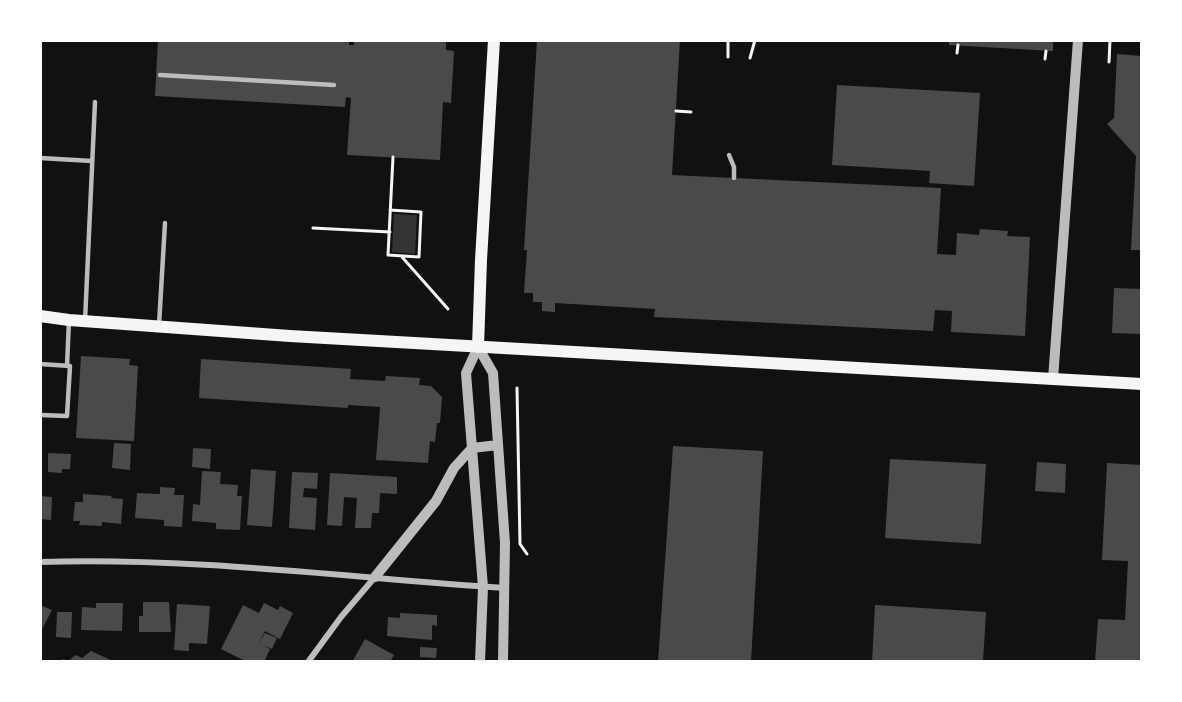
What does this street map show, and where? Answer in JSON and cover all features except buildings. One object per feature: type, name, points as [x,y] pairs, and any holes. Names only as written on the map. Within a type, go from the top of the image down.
[{"type":"main road","points":[[478,347],[494,40]]},
{"type":"main road","points":[[40,316],[159,327],[478,347],[1142,384]]},
{"type":"street","points":[[1053,379],[1078,40]]},
{"type":"street","points":[[478,347],[493,373],[505,543],[503,662]]},
{"type":"street","points":[[478,347],[466,373],[483,587],[480,662]]},
{"type":"street","points":[[308,662],[341,616],[436,501],[454,468],[472,448],[498,445]]},
{"type":"street","points":[[40,562],[165,562],[375,576],[506,588]]},
{"type":"lane","points":[[160,75],[334,85]]},
{"type":"lane","points":[[84,321],[95,102]]},
{"type":"lane","points":[[729,155],[734,167],[734,178]]},
{"type":"lane","points":[[40,158],[92,162]]},
{"type":"lane","points":[[159,327],[165,222]]},
{"type":"lane","points":[[67,366],[69,320]]},
{"type":"lane","points":[[40,364],[70,366],[67,416],[40,415]]},
{"type":"path","points":[[728,40],[728,57]]},
{"type":"path","points":[[750,58],[755,40]]},
{"type":"path","points":[[1109,62],[1110,40]]},
{"type":"path","points":[[957,53],[958,45]]},
{"type":"path","points":[[1045,59],[1046,51]]},
{"type":"path","points":[[676,111],[691,112]]},
{"type":"path","points":[[390,210],[421,212],[419,257],[388,255],[390,232],[390,210],[393,158]]},
{"type":"path","points":[[313,228],[390,232]]},
{"type":"path","points":[[401,256],[448,309]]},
{"type":"path","points":[[517,388],[520,544],[527,554]]},
{"type":"shaded area","points":[[394,214],[417,215],[415,254],[392,252]]}]
